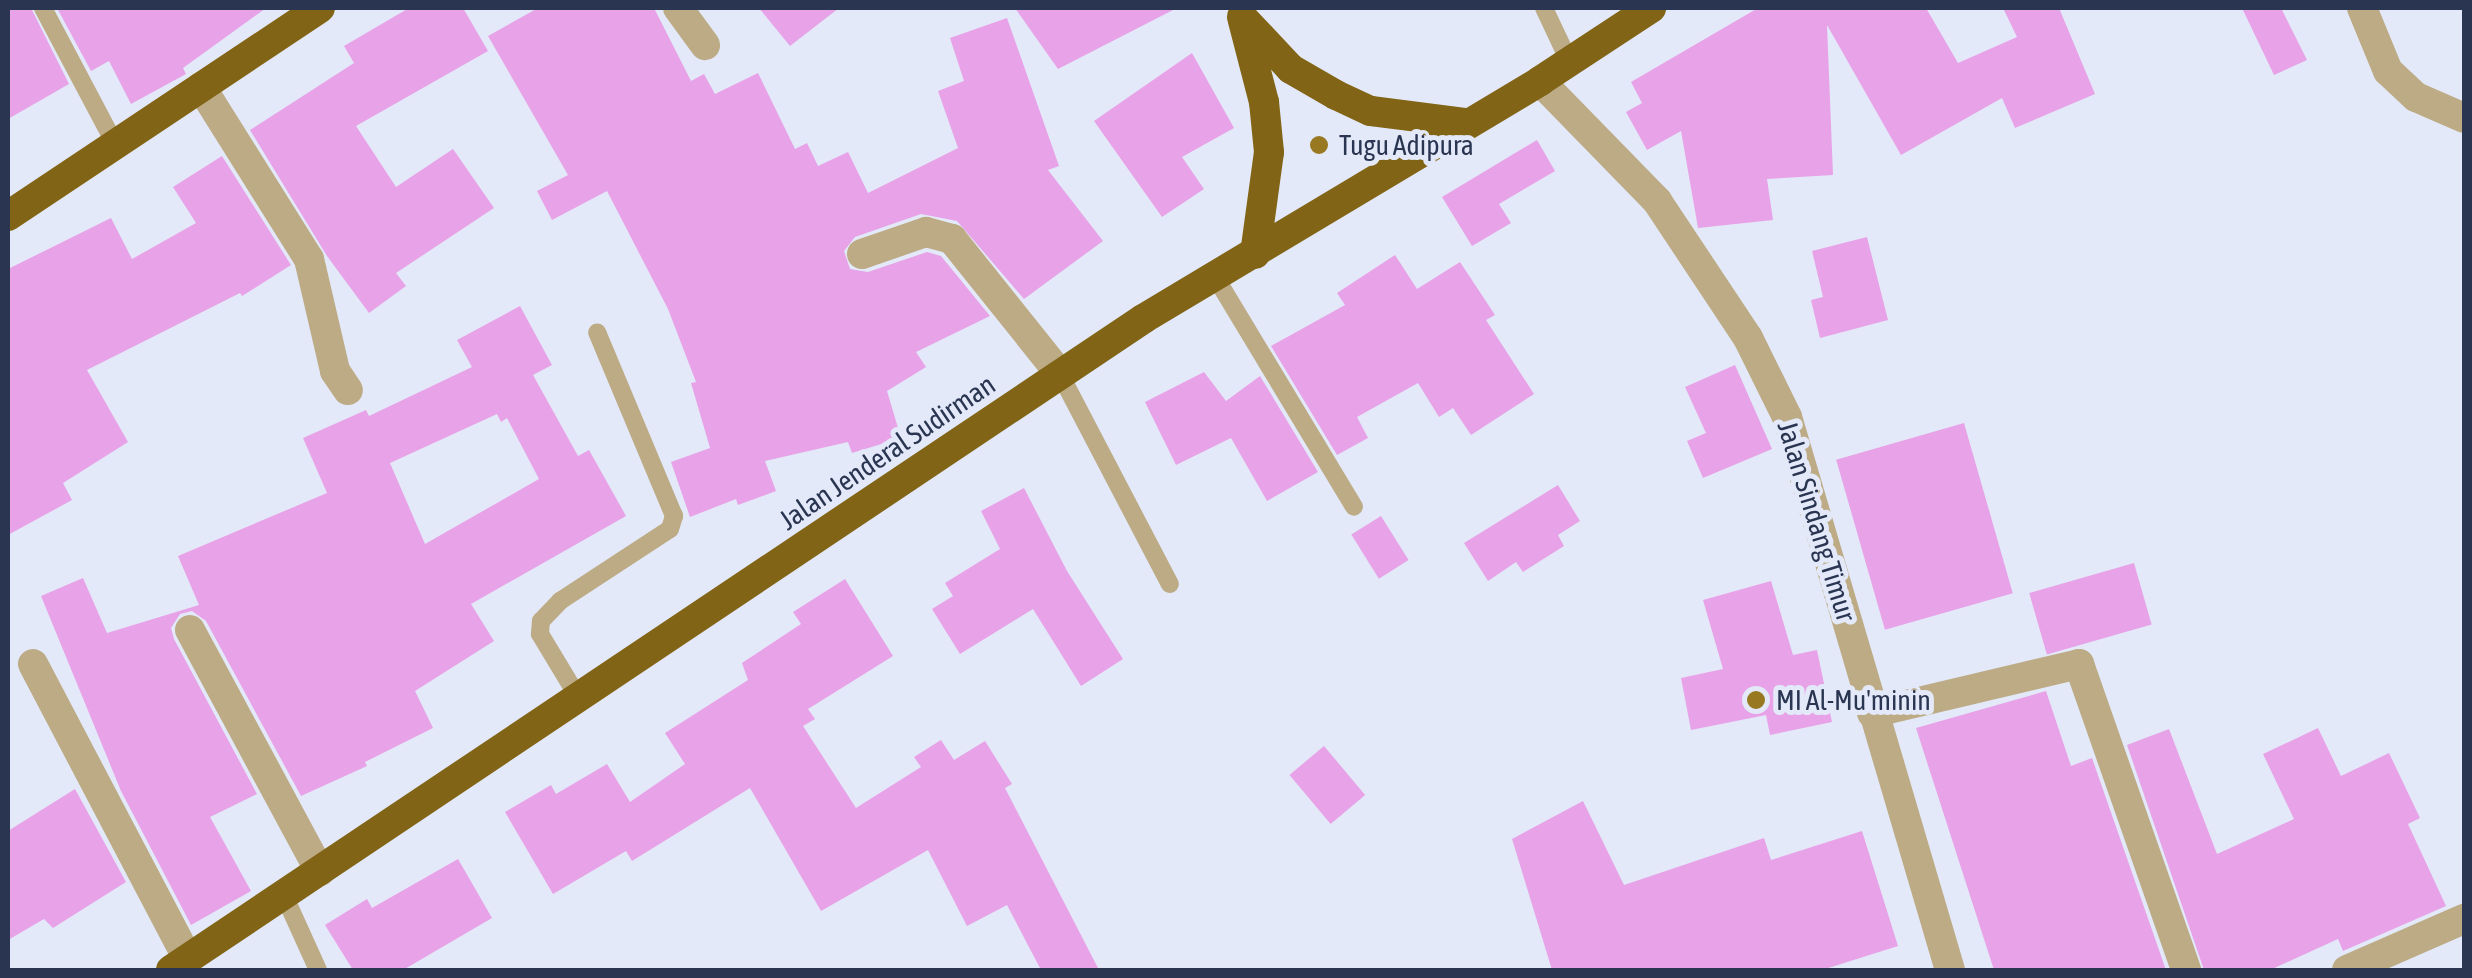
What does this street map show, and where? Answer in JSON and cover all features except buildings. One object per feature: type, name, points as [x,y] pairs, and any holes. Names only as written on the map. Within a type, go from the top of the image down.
[{"type":"highway","points":[[8,216],[320,8]]},
{"type":"highway","name":"Jalan Jenderal Sudirman","points":[[180,965],[1143,319],[1540,81],[1651,8]]},
{"type":"highway","points":[[1240,12],[1291,69],[1336,94],[1371,111],[1466,123]]},
{"type":"highway","points":[[1240,12],[1264,102],[1269,152],[1255,254]]},
{"type":"street","points":[[678,8],[705,45]]},
{"type":"street","points":[[2362,8],[2388,70],[2416,97],[2464,118]]},
{"type":"street","name":"Jalan Sindang Timur","points":[[1540,81],[1657,201],[1748,338],[1788,417],[1950,970]]},
{"type":"street","points":[[201,86],[309,259],[335,370],[348,390]]},
{"type":"street","points":[[862,254],[926,232],[952,239],[1060,374]]},
{"type":"street","points":[[190,630],[320,871]]},
{"type":"street","points":[[33,664],[180,965]]},
{"type":"street","points":[[1872,713],[2079,664],[2186,970]]},
{"type":"street","points":[[2347,970],[2464,918]]},
{"type":"lane","points":[[43,8],[115,144]]},
{"type":"lane","points":[[1544,8],[1568,59]]},
{"type":"lane","points":[[1216,278],[1354,508]]},
{"type":"lane","points":[[578,697],[540,634],[541,620],[560,602],[670,530],[674,516],[597,332]]},
{"type":"lane","points":[[1060,374],[1170,584]]},
{"type":"lane","points":[[284,895],[318,970]]},
{"type":"place","name":"Tugu Adipura","points":[[1319,145]]},
{"type":"place","name":"MI Al-Mu'minin","points":[[1756,700]]}]
